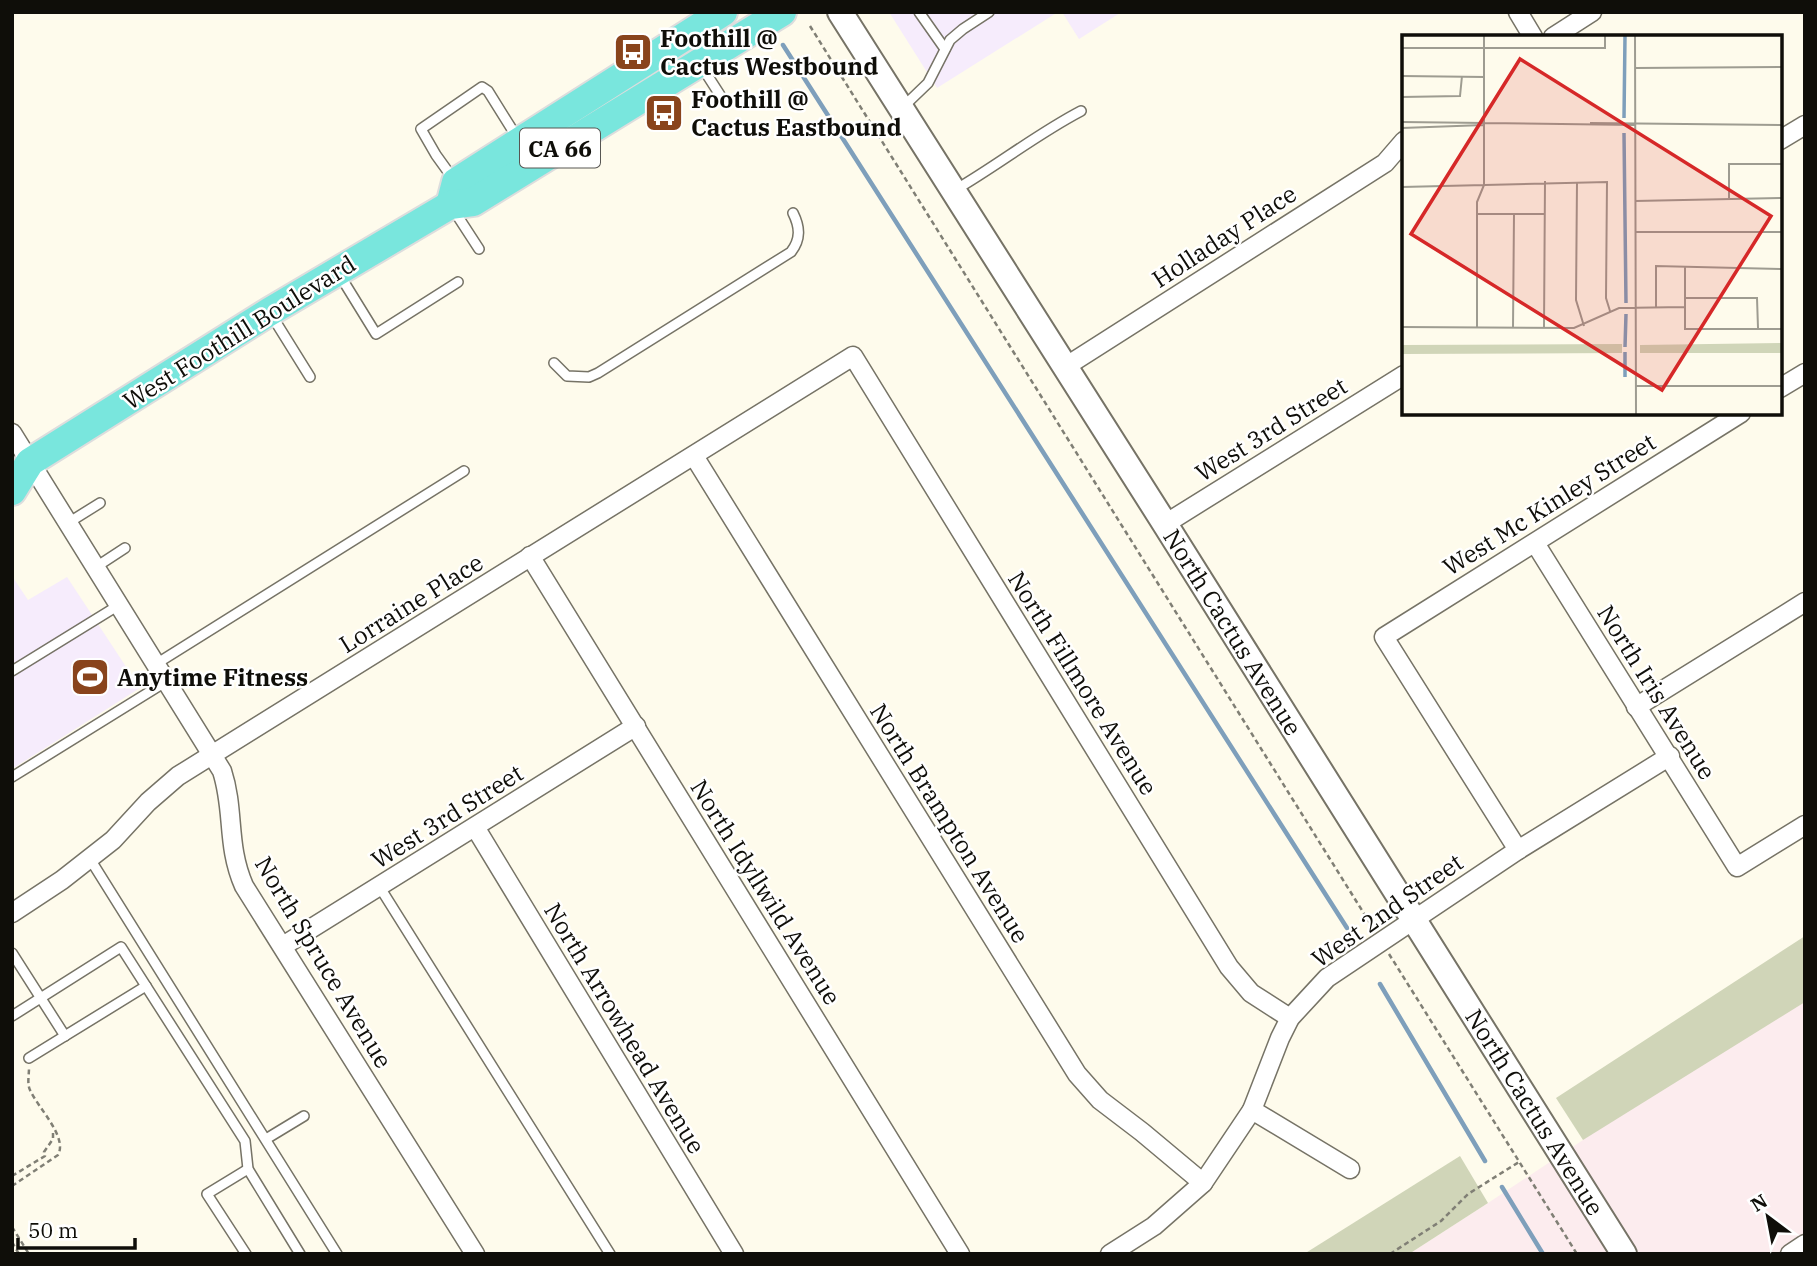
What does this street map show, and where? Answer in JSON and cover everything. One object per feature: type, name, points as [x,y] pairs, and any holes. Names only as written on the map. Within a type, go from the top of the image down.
[{"type":"main road","name":"West Foothill Boulevard","points":[[12,491],[21,461],[337,272],[453,193],[519,141],[723,12]]},
{"type":"main road","name":"West Foothill Boulevard","points":[[453,193],[473,202],[782,12]]},
{"type":"main road","name":"North Cactus Avenue","points":[[839,12],[1624,1254]]},
{"type":"street","points":[[1518,12],[1532,35]]},
{"type":"street","points":[[1556,35],[1592,12]]},
{"type":"street","points":[[1782,139],[1805,125]]},
{"type":"street","name":"Holladay Place","points":[[1065,367],[1385,163],[1402,143]]},
{"type":"street","name":"Lorraine Place","points":[[12,914],[113,840],[148,802],[178,776],[214,757],[530,556],[853,356]]},
{"type":"street","name":"North Fillmore Avenue","points":[[853,356],[1229,967],[1251,993],[1290,1018]]},
{"type":"street","points":[[1782,387],[1805,373]]},
{"type":"street","name":"West 3rd Street","points":[[1165,524],[1402,376]]},
{"type":"street","name":"West Mc Kinley Street","points":[[1518,850],[1384,637],[1738,415]]},
{"type":"street","name":"North Spruce Avenue","points":[[12,433],[21,461],[68,523],[222,771],[228,788],[235,866],[244,886],[475,1254]]},
{"type":"street","name":"North Brampton Avenue","points":[[694,456],[1077,1074],[1100,1100],[1203,1183]]},
{"type":"street","name":"North Iris Avenue","points":[[1535,542],[1737,867],[1805,825]]},
{"type":"street","name":"North Idyllwild Avenue","points":[[530,556],[960,1254]]},
{"type":"street","points":[[1636,707],[1805,602]]},
{"type":"street","name":"West 3rd Street","points":[[283,946],[636,726]]},
{"type":"street","name":"West 2nd Street","points":[[1110,1254],[1154,1226],[1203,1183],[1252,1110],[1290,1018],[1327,978],[1518,850],[1670,756]]},
{"type":"street","name":"North Arrowhead Avenue","points":[[475,827],[734,1254]]},
{"type":"street","points":[[1252,1110],[1350,1169]]},
{"type":"street","points":[[1790,1254],[1805,1244]]},
{"type":"lane","points":[[919,12],[943,53]]},
{"type":"lane","points":[[901,109],[928,83],[950,40],[989,12]]},
{"type":"lane","points":[[700,63],[720,95]]},
{"type":"lane","points":[[479,249],[436,155],[421,129],[482,87],[488,90],[519,141]]},
{"type":"lane","points":[[953,191],[997,166],[1052,126],[1081,111]]},
{"type":"lane","points":[[554,363],[567,376],[589,377],[598,373],[791,252],[799,234],[793,213]]},
{"type":"lane","points":[[337,272],[376,334],[457,282]]},
{"type":"lane","points":[[269,312],[310,377]]},
{"type":"lane","points":[[156,664],[464,471]]},
{"type":"lane","points":[[68,523],[100,503]]},
{"type":"lane","points":[[96,567],[125,548]]},
{"type":"lane","points":[[12,671],[119,605]]},
{"type":"lane","points":[[12,777],[167,681]]},
{"type":"lane","points":[[90,859],[337,1254]]},
{"type":"lane","points":[[379,886],[610,1254]]},
{"type":"lane","points":[[12,1016],[121,947],[244,1141],[248,1169],[300,1254]]},
{"type":"lane","points":[[12,953],[65,1036]]},
{"type":"lane","points":[[29,1058],[146,986]]},
{"type":"lane","points":[[266,1139],[304,1116]]},
{"type":"lane","points":[[246,1254],[207,1194],[248,1169]]},
{"type":"path","points":[[810,26],[1577,1254]]},
{"type":"path","points":[[12,1186],[58,1156],[61,1144],[28,1088],[29,1058]]},
{"type":"path","points":[[12,1176],[45,1156],[44,1152],[53,1139],[52,1127]]},
{"type":"path","points":[[1390,1254],[1441,1221],[1468,1194],[1519,1162]]},
{"type":"path","points":[[12,1227],[29,1254]]},
{"type":"path","points":[[12,1242],[19,1254]]},
{"type":"shaded area","points":[[889,12],[1058,12],[937,88]]},
{"type":"shaded area","points":[[1062,12],[1120,12],[1120,13],[1079,39]]},
{"type":"shaded area","points":[[12,576],[28,600],[67,577],[140,688],[12,769]]},
{"type":"shaded area","points":[[1805,1000],[1805,1254],[1409,1254],[1583,1140],[1590,1132]]},
{"type":"green space","points":[[1805,936],[1805,1002],[1583,1140],[1556,1098]]},
{"type":"green space","points":[[1460,1156],[1488,1203],[1409,1254],[1304,1254]]},
{"type":"waterway","points":[[783,45],[1347,928]]},
{"type":"waterway","points":[[1380,984],[1485,1161]]},
{"type":"waterway","points":[[1502,1187],[1543,1254]]},
{"type":"place","name":"Foothill @ Cactus Westbound","points":[[633,52]]},
{"type":"place","name":"Foothill @ Cactus Eastbound","points":[[664,113]]},
{"type":"place","name":"Anytime Fitness","points":[[90,677]]}]
